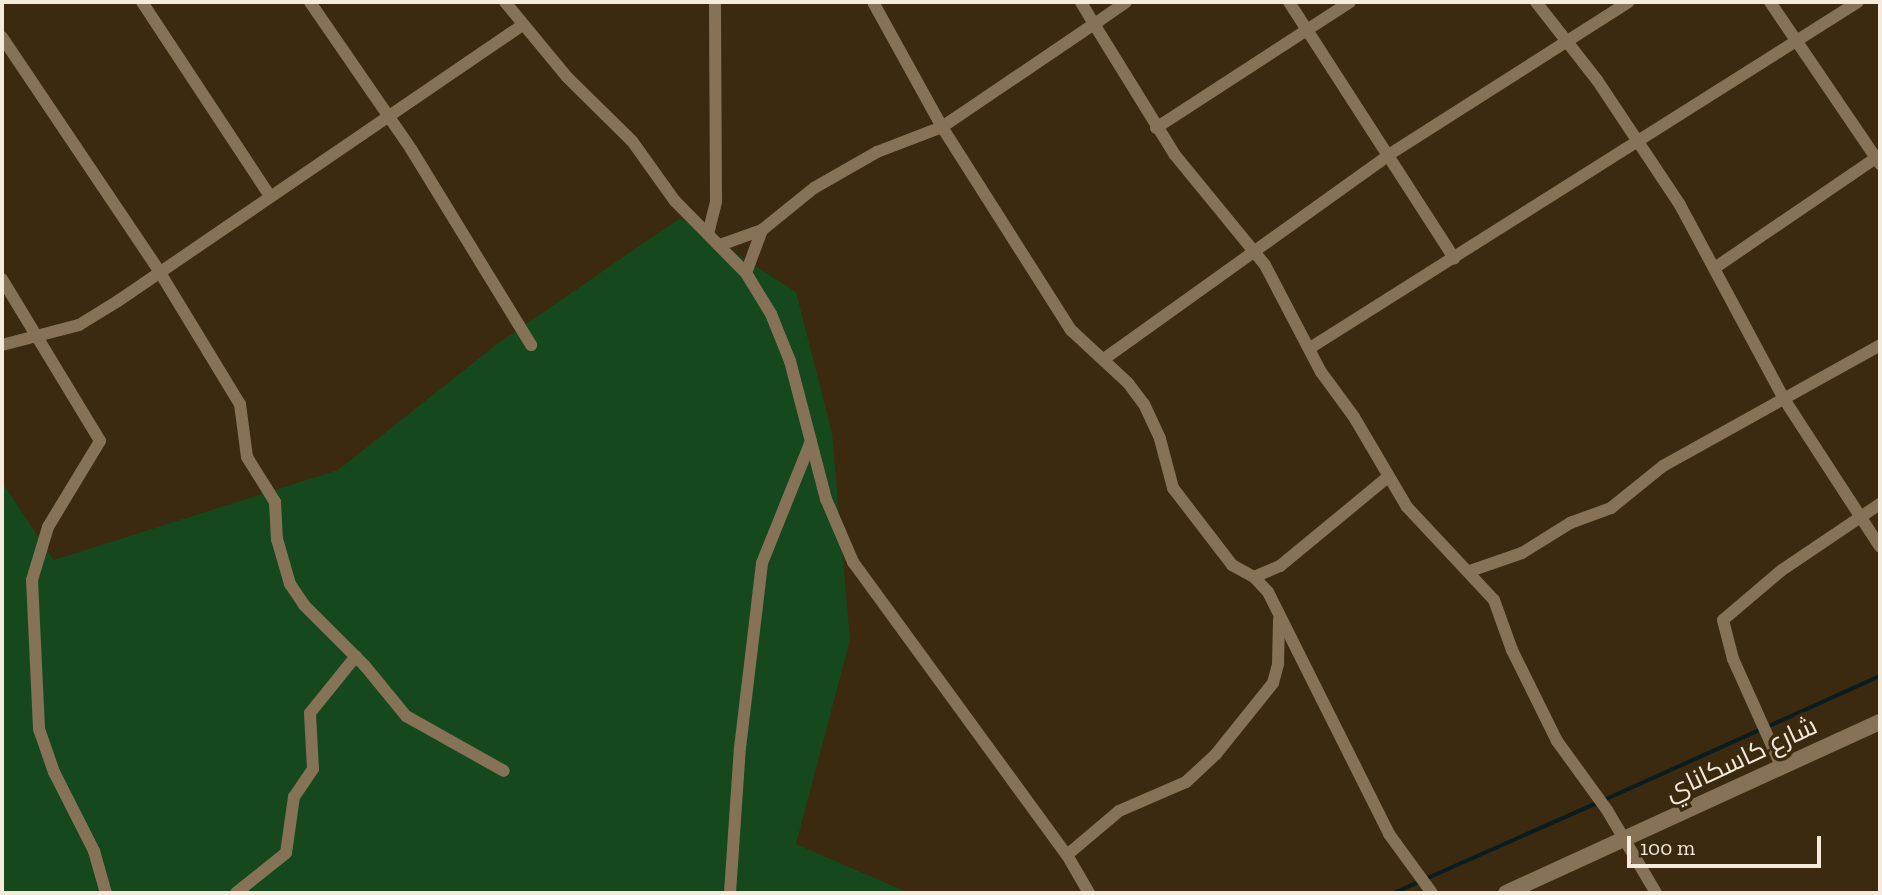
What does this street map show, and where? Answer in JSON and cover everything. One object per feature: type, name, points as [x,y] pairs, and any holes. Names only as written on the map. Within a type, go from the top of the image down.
[{"type":"street","points":[[142,2],[270,196]]},
{"type":"street","points":[[310,2],[387,117],[531,345]]},
{"type":"street","points":[[505,2],[523,25],[632,141],[675,201],[746,273],[771,314],[790,361],[826,499],[853,562],[1066,855],[1089,893]]},
{"type":"street","points":[[708,234],[716,201],[715,2]]},
{"type":"street","points":[[873,2],[942,127],[1071,330],[1128,383],[1154,422],[1173,488],[1232,565],[1254,577],[1268,592],[1388,834],[1432,893]]},
{"type":"street","points":[[1081,2],[1156,128],[1256,253],[1321,372],[1354,416],[1407,507],[1470,571],[1494,600],[1512,650],[1557,741],[1624,840],[1656,893]]},
{"type":"street","points":[[720,245],[762,230],[814,188],[877,152],[942,127],[1126,2]]},
{"type":"street","points":[[1289,2],[1390,154],[1454,258]]},
{"type":"street","points":[[1156,128],[1350,2]]},
{"type":"street","points":[[1536,2],[1639,143],[1716,267],[1748,337],[1784,399],[1880,547]]},
{"type":"street","points":[[1104,359],[1183,299],[1256,253],[1390,154],[1565,39],[1629,2]]},
{"type":"street","points":[[1716,267],[1879,159],[1770,2]]},
{"type":"street","points":[[1310,348],[1639,143],[1858,2]]},
{"type":"street","points":[[2,345],[79,325],[523,25]]},
{"type":"street","points":[[2,37],[159,271],[240,404],[247,457],[275,502],[277,539],[290,584],[304,605],[356,656],[406,716],[504,771]]},
{"type":"street","points":[[746,273],[762,230]]},
{"type":"street","points":[[2,279],[100,441],[48,527],[32,580],[39,729],[54,772],[94,850],[105,893]]},
{"type":"street","points":[[1470,571],[1522,552],[1570,523],[1611,508],[1663,466],[1880,345]]},
{"type":"street","points":[[730,893],[740,748],[762,563],[811,442]]},
{"type":"street","points":[[1254,577],[1280,566],[1388,477]]},
{"type":"street","points":[[1782,768],[1733,659],[1723,620],[1782,570],[1880,504]]},
{"type":"street","points":[[1268,592],[1280,566]]},
{"type":"street","points":[[1066,855],[1119,811],[1186,782],[1216,754],[1273,683],[1278,664],[1279,615]]},
{"type":"street","points":[[236,893],[286,853],[291,809],[313,768],[310,713],[317,698],[356,656]]},
{"type":"street","name":"شارع كاسكاناي","points":[[1506,893],[1880,722]]},
{"type":"green space","points":[[680,218],[796,292],[832,433],[850,640],[796,844],[909,893],[2,893],[2,482],[54,560],[338,470],[497,344]]},
{"type":"waterway","points":[[1767,727],[1880,676]]},
{"type":"waterway","points":[[1604,800],[1760,730]]},
{"type":"waterway","points":[[1394,893],[1597,803]]}]
